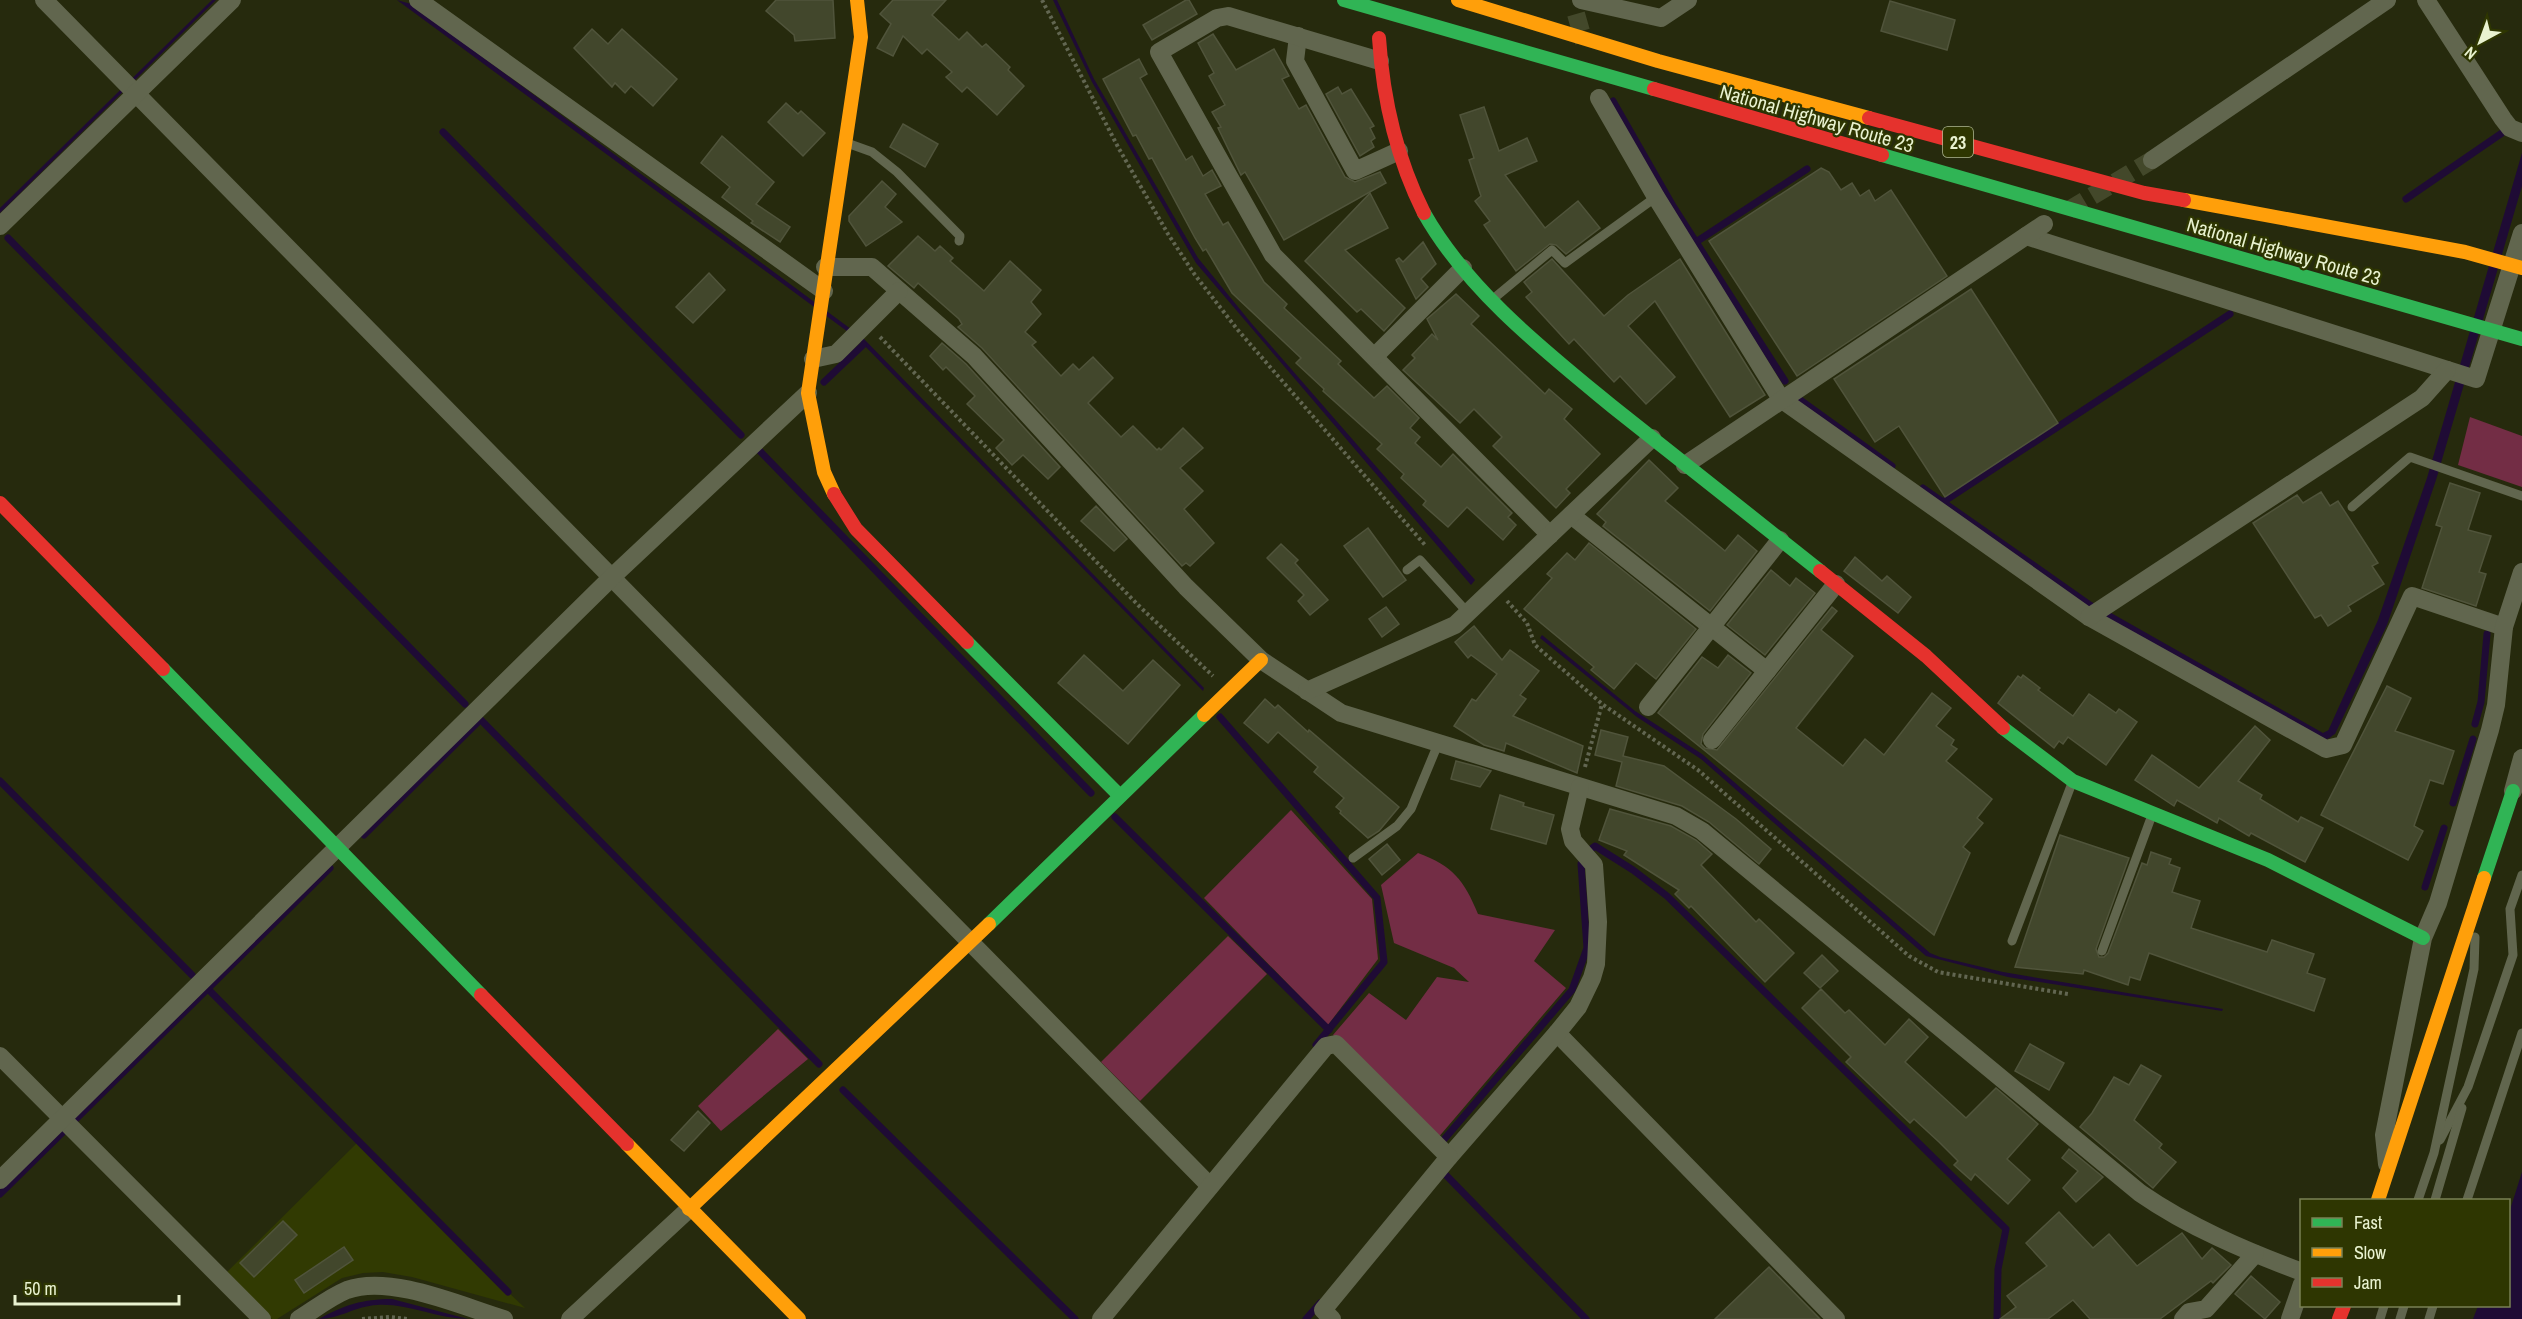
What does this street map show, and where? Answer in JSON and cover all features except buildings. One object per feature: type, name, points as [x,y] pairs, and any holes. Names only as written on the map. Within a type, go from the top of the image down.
[{"type":"main road","points":[[857,0],[861,37],[808,393],[824,472],[839,506],[856,529],[1119,795]]},
{"type":"main road","name":"National Highway Route 23","points":[[1344,0],[2522,339]]},
{"type":"main road","name":"National Highway Route 23","points":[[1458,0],[1658,61],[2144,193],[2465,252],[2522,268]]},
{"type":"main road","points":[[1379,38],[1380,82],[1399,151],[1415,193],[1437,235],[1463,268],[1493,299],[1566,368],[1908,641],[2013,739],[2044,764],[2073,781],[2268,860],[2423,938]]},
{"type":"main road","points":[[0,503],[799,1319]]},
{"type":"main road","points":[[689,1209],[804,1105],[1119,795],[1261,660]]},
{"type":"main road","points":[[2378,1199],[2475,910],[2512,791]]},
{"type":"street","points":[[44,0],[1210,1186]]},
{"type":"street","points":[[0,226],[131,88],[232,0]]},
{"type":"street","points":[[418,0],[823,297]]},
{"type":"street","points":[[1577,5],[1661,18],[1688,0]]},
{"type":"street","points":[[2152,160],[2387,0]]},
{"type":"street","points":[[2426,0],[2503,119],[2511,128],[2522,133]]},
{"type":"street","points":[[1380,61],[1227,16],[1217,18],[1159,52],[1273,255],[1376,356],[1550,534]]},
{"type":"street","points":[[1298,36],[1295,61],[1355,171],[1399,151]]},
{"type":"street","points":[[1599,98],[1656,197],[1781,399],[2096,612],[2326,749],[2343,745],[2412,596],[2504,627]]},
{"type":"street","points":[[1685,465],[2044,224]]},
{"type":"street","points":[[2026,236],[2476,380],[2522,232]]},
{"type":"street","points":[[825,267],[872,267],[974,356],[1186,587],[1261,660],[1341,713],[1676,816],[1702,831],[2140,1193],[2161,1208],[2255,1254],[2300,1272]]},
{"type":"street","points":[[1376,356],[1463,268]]},
{"type":"street","points":[[813,359],[836,354],[899,291]]},
{"type":"street","points":[[2096,612],[2422,398],[2450,371]]},
{"type":"street","points":[[0,1180],[612,577],[808,393]]},
{"type":"street","points":[[1307,691],[1455,625],[1652,438]]},
{"type":"street","points":[[1571,515],[1767,671]]},
{"type":"street","points":[[1648,706],[1780,540]]},
{"type":"street","points":[[2388,1172],[2384,1135],[2423,938],[2438,903],[2490,730],[2496,705],[2504,627],[2522,572]]},
{"type":"street","points":[[1712,740],[1836,584]]},
{"type":"street","points":[[2512,791],[2522,758]]},
{"type":"street","points":[[1332,1319],[1323,1310],[1449,1157],[1557,1033],[1586,993],[1596,964],[1598,922],[1594,865],[1576,846],[1570,829],[1580,787]]},
{"type":"street","points":[[1557,1033],[1836,1319]]},
{"type":"street","points":[[1101,1319],[1326,1046],[1336,1044],[1449,1157]]},
{"type":"street","points":[[0,1056],[262,1319]]},
{"type":"street","points":[[570,1319],[689,1209]]},
{"type":"street","points":[[2183,1319],[2189,1312],[2206,1310],[2255,1254]]},
{"type":"street","points":[[299,1319],[348,1290],[366,1286],[385,1286],[504,1319]]},
{"type":"street","points":[[2290,1319],[2300,1287]]},
{"type":"lane","points":[[845,142],[872,152],[897,172],[960,236],[959,241]]},
{"type":"lane","points":[[1493,299],[1552,250],[1565,263],[1656,197]]},
{"type":"lane","points":[[2352,507],[2410,457],[2522,496]]},
{"type":"lane","points":[[1407,570],[1420,560],[1468,613]]},
{"type":"lane","points":[[1353,858],[1397,826],[1411,809],[1438,744]]},
{"type":"lane","points":[[2012,941],[2073,781]]},
{"type":"lane","points":[[2102,951],[2152,813]]},
{"type":"lane","points":[[2435,1199],[2468,1087],[2513,955],[2510,909],[2522,874]]},
{"type":"lane","points":[[2418,1199],[2434,1153],[2474,969],[2475,910]]},
{"type":"lane","points":[[2467,1199],[2522,1033]]},
{"type":"lane","points":[[2434,1153],[2468,1087]]},
{"type":"path","points":[[1042,0],[1118,147],[1168,234],[1195,275],[1237,328],[1430,551]]},
{"type":"path","points":[[860,330],[1228,691]]},
{"type":"path","points":[[1495,587],[1527,623],[1535,645],[1602,704],[1698,770],[1909,956],[1938,972],[2068,994]]},
{"type":"path","points":[[1580,787],[1602,704]]},
{"type":"path","points":[[362,1319],[390,1317],[408,1319]]},
{"type":"shaded area","points":[[212,0],[216,0],[0,213],[0,208]]},
{"type":"shaded area","points":[[397,0],[411,4],[863,338],[1204,688],[1203,691],[859,340]]},
{"type":"shaded area","points":[[1053,0],[1057,0],[1094,79],[1198,258],[1252,324],[1475,580],[1471,585],[1196,263],[1092,82]]},
{"type":"shaded area","points":[[2522,153],[2522,186],[2436,480],[2387,625],[2335,734],[2326,739],[2321,735],[2328,731],[2378,620],[2427,478]]},
{"type":"shaded area","points":[[2470,417],[2522,436],[2522,487],[2458,465]]},
{"type":"shaded area","points":[[1542,635],[1635,711],[1702,754],[1930,953],[2003,972],[2223,1009],[2222,1011],[2008,977],[1926,956],[1701,759],[1637,717],[1540,638]]},
{"type":"shaded area","points":[[1291,810],[1372,899],[1378,959],[1328,1025],[1204,898]]},
{"type":"shaded area","points":[[1418,853],[1440,863],[1456,876],[1468,892],[1478,914],[1555,930],[1534,961],[1566,988],[1437,1139],[1333,1035],[1369,993],[1406,1020],[1437,977],[1469,982],[1454,968],[1394,943],[1381,885]]},
{"type":"shaded area","points":[[1228,936],[1267,974],[1140,1101],[1101,1062]]},
{"type":"shaded area","points":[[778,1029],[808,1059],[721,1131],[698,1106]]},
{"type":"shaded area","points":[[359,1141],[525,1308],[412,1277],[383,1272],[363,1273],[342,1278],[277,1319],[272,1319],[226,1273]]},
{"type":"shaded area","points":[[2522,1172],[2522,1319],[2473,1319],[2478,1307],[2510,1307],[2510,1210]]},
{"type":"shaded area","points":[[392,1299],[468,1319],[445,1317],[400,1306],[377,1305],[319,1319],[354,1304]]},
{"type":"waterway","points":[[1613,101],[1673,206],[1785,381]]},
{"type":"waterway","points":[[443,132],[741,435]]},
{"type":"waterway","points":[[2406,199],[2502,133]]},
{"type":"waterway","points":[[1696,242],[1807,169]]},
{"type":"waterway","points":[[8,238],[465,704]]},
{"type":"waterway","points":[[1943,502],[2230,314]]},
{"type":"waterway","points":[[824,382],[863,345]]},
{"type":"waterway","points":[[1799,399],[1892,466]]},
{"type":"waterway","points":[[756,447],[1091,793]]},
{"type":"waterway","points":[[1923,488],[2090,605],[2323,737],[2329,734]]},
{"type":"waterway","points":[[2475,724],[2481,702],[2487,634]]},
{"type":"waterway","points":[[1220,717],[1377,898],[1384,962],[1316,1045]]},
{"type":"waterway","points":[[480,719],[819,1064]]},
{"type":"waterway","points":[[364,835],[477,723]]},
{"type":"waterway","points":[[2453,803],[2473,739]]},
{"type":"waterway","points":[[0,781],[192,975]]},
{"type":"waterway","points":[[1115,817],[1329,1030]]},
{"type":"waterway","points":[[2425,887],[2444,828]]},
{"type":"waterway","points":[[1590,850],[1595,846],[1633,870],[1667,896],[2006,1229],[1998,1269],[1997,1319]]},
{"type":"waterway","points":[[1441,1143],[1572,990],[1587,948],[1581,864]]},
{"type":"waterway","points":[[76,1119],[330,868]]},
{"type":"waterway","points":[[208,989],[508,1292]]},
{"type":"waterway","points":[[843,1090],[1075,1319]]},
{"type":"waterway","points":[[0,1194],[62,1133]]},
{"type":"waterway","points":[[1443,1172],[1586,1319]]},
{"type":"waterway","points":[[1306,1319],[1320,1303]]},
{"type":"tunnel","points":[[1576,14],[1584,42]]},
{"type":"tunnel","points":[[2069,210],[2152,160]]},
{"type":"traffic: fast","points":[[1344,0],[1654,89]]},
{"type":"traffic: fast","points":[[1882,155],[2522,339]]},
{"type":"traffic: fast","points":[[1424,213],[1442,241],[1485,294],[1535,342],[1613,407],[1820,571]]},
{"type":"traffic: fast","points":[[967,642],[1119,795]]},
{"type":"traffic: fast","points":[[163,669],[481,995]]},
{"type":"traffic: fast","points":[[989,924],[1204,715]]},
{"type":"traffic: fast","points":[[2003,728],[2073,781],[2268,860],[2423,938]]},
{"type":"traffic: fast","points":[[2484,878],[2513,791]]},
{"type":"traffic: slow","points":[[834,494],[824,472],[808,393],[861,37],[857,0]]},
{"type":"traffic: slow","points":[[1458,0],[1658,61],[1869,118]]},
{"type":"traffic: slow","points":[[2184,200],[2465,252],[2522,268]]},
{"type":"traffic: slow","points":[[1204,715],[1261,660]]},
{"type":"traffic: slow","points":[[2378,1199],[2484,878]]},
{"type":"traffic: slow","points":[[689,1209],[989,924]]},
{"type":"traffic: slow","points":[[627,1144],[799,1319]]},
{"type":"traffic: jam","points":[[1379,38],[1392,128],[1406,171],[1424,213]]},
{"type":"traffic: jam","points":[[1654,89],[1882,155]]},
{"type":"traffic: jam","points":[[1869,118],[2144,193],[2184,200]]},
{"type":"traffic: jam","points":[[834,494],[856,529],[967,642]]},
{"type":"traffic: jam","points":[[0,503],[163,669]]},
{"type":"traffic: jam","points":[[1820,571],[1926,656],[2003,728]]},
{"type":"traffic: jam","points":[[481,995],[627,1144]]},
{"type":"traffic: jam","points":[[2339,1319],[2344,1307]]}]
